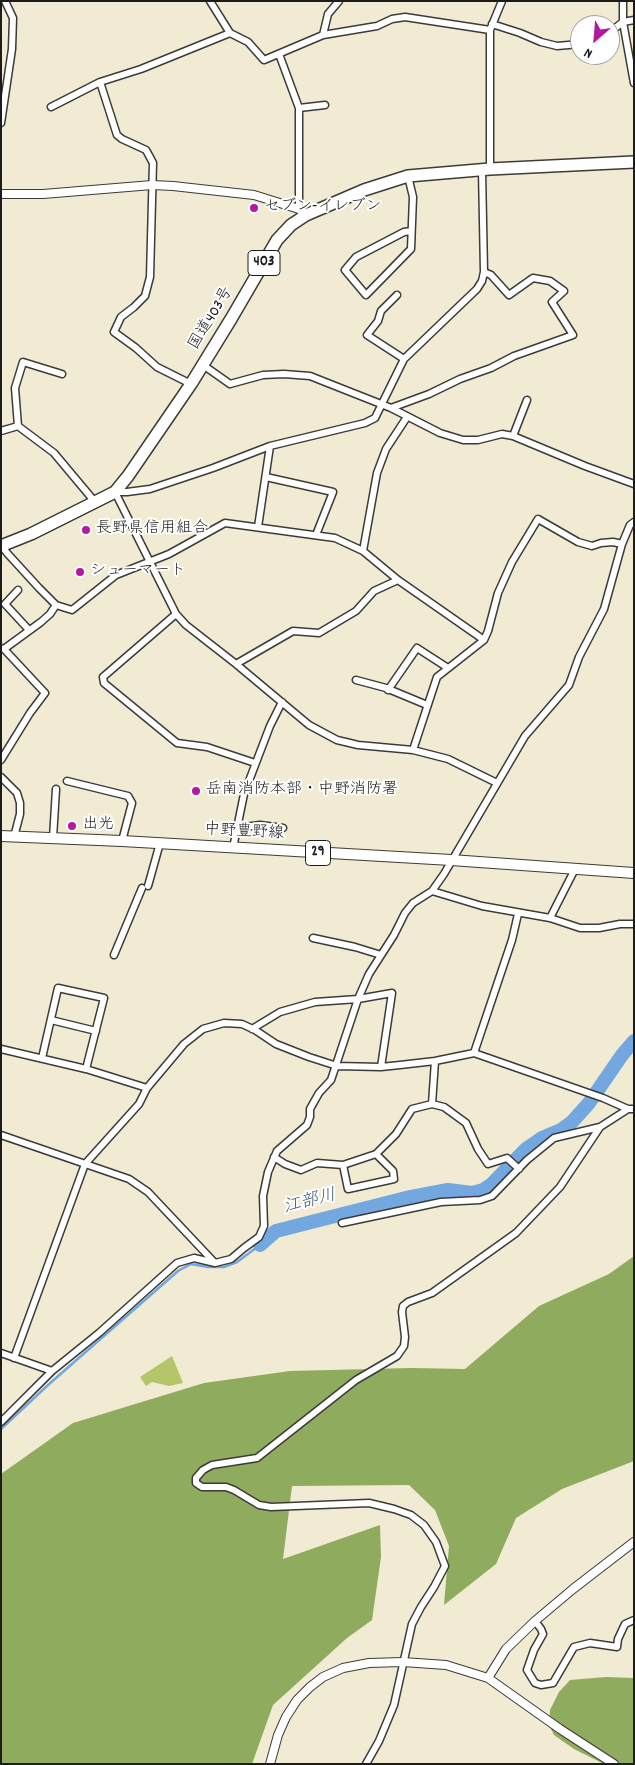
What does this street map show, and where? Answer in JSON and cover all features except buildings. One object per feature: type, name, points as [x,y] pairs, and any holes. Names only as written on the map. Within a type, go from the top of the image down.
[{"type":"highway","name":"国道403号","points":[[2,546],[31,534],[115,492],[191,384],[277,240],[302,212],[408,176],[486,169],[634,162]]},
{"type":"main road","name":"中野豊野線","points":[[1,836],[451,860],[634,873]]},
{"type":"street","points":[[1,123],[12,49],[14,18],[5,1]]},
{"type":"street","points":[[210,1],[230,33],[248,42],[264,60],[323,35],[377,26],[392,18],[405,17],[491,27],[520,33],[540,42],[557,46],[570,45]]},
{"type":"street","points":[[323,35],[328,14],[339,1]]},
{"type":"street","points":[[497,784],[448,759],[413,750],[358,745],[337,740],[309,725],[186,625],[176,614],[115,492],[150,489],[270,446],[365,423],[374,418],[404,359],[477,289],[482,281],[484,272],[491,27],[502,1]]},
{"type":"street","points":[[623,1],[623,22],[634,84]]},
{"type":"street","points":[[620,24],[634,20]]},
{"type":"street","points":[[51,107],[100,82],[141,69],[230,33]]},
{"type":"street","points":[[1,194],[43,194],[152,185],[254,195],[302,212],[299,108],[279,54]]},
{"type":"street","points":[[100,82],[117,135],[146,150],[153,163],[150,277],[145,296],[121,317],[114,332],[136,348],[156,367],[191,384]]},
{"type":"street","points":[[299,108],[325,105]]},
{"type":"street","points":[[408,176],[413,197],[411,249],[366,295],[345,270],[356,257],[404,232],[411,231]]},
{"type":"street","points":[[391,408],[429,394],[460,379],[492,368],[514,356],[573,335],[552,302],[564,292],[550,280],[533,278],[509,295],[491,274],[484,272]]},
{"type":"street","points":[[396,295],[381,311],[378,321],[367,335],[404,359]]},
{"type":"street","points":[[62,374],[24,362],[15,388],[18,426],[54,453],[95,502]]},
{"type":"street","points":[[203,365],[230,384],[263,375],[310,376],[382,404],[440,433],[463,440],[478,440],[502,434],[513,436],[634,484]]},
{"type":"street","points":[[513,436],[527,400]]},
{"type":"street","points":[[363,551],[377,473],[386,449],[407,417]]},
{"type":"street","points":[[1,431],[18,426]]},
{"type":"street","points":[[258,528],[270,446]]},
{"type":"street","points":[[266,477],[333,492],[333,497],[316,535]]},
{"type":"street","points":[[413,750],[436,677],[484,640],[498,592],[512,562],[538,519],[578,542],[592,546],[613,542],[622,544]]},
{"type":"street","points":[[1,1422],[52,1371],[99,1333],[177,1263],[194,1258],[215,1263],[232,1259],[259,1238],[264,1226],[264,1186],[274,1157],[277,1151],[307,1125],[310,1109],[319,1093],[331,1080],[358,999],[369,974],[394,935],[405,912],[413,903],[432,891],[525,736],[569,684],[579,657],[604,609],[622,544],[630,525],[634,522]]},
{"type":"street","points":[[2,546],[56,605],[72,610],[116,575],[169,554],[225,523],[334,538],[363,551],[398,580],[484,640]]},
{"type":"street","points":[[236,664],[293,631],[319,633],[356,611],[374,591],[398,580]]},
{"type":"street","points":[[18,590],[5,604],[29,630]]},
{"type":"street","points":[[1,760],[30,713],[45,693],[3,649],[50,614],[56,605]]},
{"type":"street","points":[[176,614],[104,677],[104,683],[177,743],[207,747],[255,763]]},
{"type":"street","points":[[388,690],[417,648],[448,668]]},
{"type":"street","points":[[356,680],[428,705]]},
{"type":"street","points":[[233,848],[244,794],[255,763],[282,702]]},
{"type":"street","points":[[1,777],[17,792],[20,803],[20,814],[14,837]]},
{"type":"street","points":[[68,781],[128,796],[132,803],[122,841]]},
{"type":"street","points":[[53,838],[56,789]]},
{"type":"street","points":[[237,828],[260,825],[284,828]]},
{"type":"street","points":[[114,955],[145,887],[160,843]]},
{"type":"street","points":[[550,918],[575,869]]},
{"type":"street","points":[[432,891],[482,906],[518,914],[550,918],[580,928],[634,924]]},
{"type":"street","points":[[474,1053],[512,940],[518,914]]},
{"type":"street","points":[[313,938],[381,955]]},
{"type":"street","points":[[42,1058],[58,988],[104,998],[86,1069]]},
{"type":"street","points":[[252,1029],[280,1012],[315,1002],[358,999],[392,993],[381,1066]]},
{"type":"street","points":[[51,1020],[96,1031]]},
{"type":"street","points":[[14,1358],[85,1164],[139,1104],[147,1088],[184,1044],[203,1029],[224,1023],[242,1024],[276,1044],[337,1066],[381,1066],[435,1061],[474,1053],[631,1109]]},
{"type":"street","points":[[1,1049],[86,1069],[147,1088]]},
{"type":"street","points":[[432,1104],[435,1061]]},
{"type":"street","points":[[274,1157],[301,1170],[317,1163],[343,1165],[376,1154],[396,1134],[412,1109],[432,1104],[444,1107],[466,1123],[478,1149],[488,1164],[507,1158],[519,1169]]},
{"type":"street","points":[[342,1223],[441,1202],[480,1200],[492,1196],[527,1160],[554,1138],[600,1127],[631,1109]]},
{"type":"street","points":[[366,1764],[379,1741],[394,1705],[412,1624],[445,1566],[436,1542],[424,1525],[411,1515],[368,1503],[271,1507],[259,1505],[226,1487],[202,1487],[196,1483],[196,1478],[203,1470],[212,1465],[257,1458],[356,1380],[397,1356],[404,1346],[403,1306],[408,1302],[432,1293],[516,1233],[560,1187],[600,1127]]},
{"type":"street","points":[[1,1134],[129,1179],[148,1192],[215,1263]]},
{"type":"street","points":[[343,1165],[348,1189],[394,1179],[393,1171],[376,1154]]},
{"type":"street","points":[[1,1353],[52,1371]]},
{"type":"street","points":[[488,1678],[506,1649],[535,1621],[634,1542]]},
{"type":"street","points":[[535,1621],[543,1634],[534,1650],[527,1670],[535,1683],[541,1685],[553,1683],[574,1647],[590,1643],[617,1647],[624,1624],[634,1620]]},
{"type":"street","points":[[270,1764],[278,1735],[286,1717],[297,1700],[323,1677],[343,1668],[369,1663],[403,1662],[446,1665],[488,1678],[560,1729],[614,1764]]},
{"type":"green space","points":[[634,1256],[634,1461],[562,1489],[516,1518],[496,1564],[444,1605],[449,1546],[435,1510],[409,1485],[292,1486],[283,1559],[380,1525],[381,1557],[372,1620],[347,1638],[273,1705],[252,1764],[1,1764],[1,1474],[73,1423],[204,1383],[290,1371],[411,1368],[465,1369],[539,1306],[609,1274]]},
{"type":"green space","points":[[172,1356],[183,1383],[169,1386],[152,1382],[146,1386],[140,1377]]},
{"type":"green space","points":[[606,1677],[634,1678],[634,1764],[604,1764],[574,1749],[554,1735],[549,1725],[550,1710],[559,1692],[570,1680]]},
{"type":"waterway","name":"江部川","points":[[260,1245],[276,1231],[406,1198],[448,1190],[472,1193],[483,1190],[492,1184],[526,1149],[572,1122],[589,1103],[634,1041]]},
{"type":"waterway","name":"江部川","points":[[1,1429],[48,1385],[178,1271],[191,1264],[224,1267],[237,1262],[260,1245]]},
{"type":"place","name":"セブン-イレブン","points":[[254,208]]},
{"type":"place","name":"長野県信用組合","points":[[86,530]]},
{"type":"place","name":"シューマート","points":[[80,572]]},
{"type":"place","name":"岳南消防本部・中野消防署","points":[[196,791]]},
{"type":"place","name":"出光","points":[[72,826]]}]
